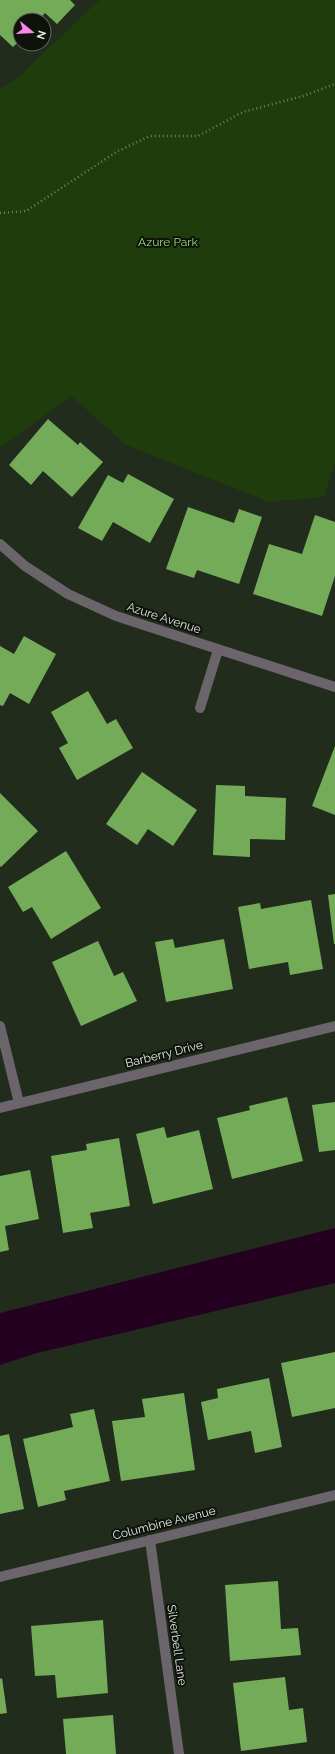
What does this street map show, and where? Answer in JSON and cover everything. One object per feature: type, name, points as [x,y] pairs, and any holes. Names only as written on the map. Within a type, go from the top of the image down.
[{"type":"street","name":"Azure Avenue","points":[[0,544],[24,566],[68,594],[116,616],[335,687]]},
{"type":"street","points":[[200,708],[218,650]]},
{"type":"street","points":[[0,1026],[19,1103]]},
{"type":"street","name":"Barberry Drive","points":[[0,1108],[335,1026]]},
{"type":"street","name":"Columbine Avenue","points":[[0,1577],[335,1495]]},
{"type":"street","name":"Silverbell Lane","points":[[150,1540],[179,1754]]},
{"type":"path","points":[[0,213],[26,211],[118,151],[150,136],[198,136],[243,112],[303,96],[335,84]]},
{"type":"green space","name":"Azure Park","points":[[99,0],[335,0],[335,463],[324,497],[269,502],[126,445],[71,396],[0,448],[0,89],[18,77],[44,52],[52,52],[52,45]]},
{"type":"shaded area","points":[[335,1228],[335,1283],[37,1353],[0,1365],[0,1313]]},
{"type":"building","points":[[0,0],[70,0],[75,5],[57,24],[52,19],[52,12],[12,12],[12,46],[0,35]]},
{"type":"building","points":[[48,419],[78,445],[80,442],[103,462],[72,497],[43,471],[31,485],[9,465]]},
{"type":"building","points":[[128,474],[174,499],[150,543],[113,522],[102,541],[78,528],[108,475],[123,483]]},
{"type":"building","points":[[188,507],[234,523],[239,509],[262,517],[239,584],[197,570],[194,578],[166,569]]},
{"type":"building","points":[[315,515],[335,522],[335,576],[322,616],[253,594],[269,544],[302,554]]},
{"type":"building","points":[[24,636],[56,654],[29,704],[10,693],[3,706],[0,705],[0,646],[14,654]]},
{"type":"building","points":[[88,691],[107,724],[116,719],[133,748],[77,780],[59,748],[68,743],[51,712]]},
{"type":"building","points":[[335,746],[335,815],[312,806]]},
{"type":"building","points":[[142,772],[197,810],[173,846],[148,829],[137,845],[106,824]]},
{"type":"building","points":[[216,785],[245,786],[245,796],[286,798],[285,840],[250,839],[250,857],[213,855]]},
{"type":"building","points":[[0,793],[38,831],[1,867],[0,866]]},
{"type":"building","points":[[66,851],[101,908],[51,939],[32,907],[23,912],[8,887]]},
{"type":"building","points":[[335,894],[335,944],[334,944],[328,895]]},
{"type":"building","points":[[311,900],[323,969],[290,975],[288,962],[249,969],[238,907],[260,903],[261,909]]},
{"type":"building","points":[[173,939],[175,948],[224,939],[233,989],[166,1002],[155,942]]},
{"type":"building","points":[[98,941],[114,976],[123,972],[137,1001],[81,1026],[52,962]]},
{"type":"building","points":[[287,1097],[303,1161],[232,1179],[217,1118],[250,1110],[249,1106]]},
{"type":"building","points":[[335,1102],[335,1150],[319,1152],[312,1105]]},
{"type":"building","points":[[164,1127],[167,1138],[199,1130],[213,1189],[153,1204],[136,1134]]},
{"type":"building","points":[[119,1138],[130,1206],[90,1213],[93,1228],[63,1233],[51,1156],[87,1150],[86,1144]]},
{"type":"building","points":[[30,1170],[39,1219],[5,1226],[9,1250],[0,1252],[0,1176]]},
{"type":"building","points":[[335,1352],[335,1408],[292,1417],[281,1363]]},
{"type":"building","points":[[269,1378],[282,1447],[255,1453],[251,1431],[208,1440],[201,1402],[218,1398],[217,1389]]},
{"type":"building","points":[[184,1393],[195,1470],[121,1481],[112,1421],[145,1417],[142,1399]]},
{"type":"building","points":[[94,1409],[110,1481],[64,1491],[66,1500],[38,1507],[23,1439],[73,1427],[70,1414]]},
{"type":"building","points":[[9,1434],[24,1509],[0,1514],[0,1436]]},
{"type":"building","points":[[278,1581],[281,1629],[298,1628],[301,1655],[230,1661],[225,1585]]},
{"type":"building","points":[[103,1620],[108,1693],[57,1698],[55,1675],[35,1676],[31,1626]]},
{"type":"building","points":[[285,1677],[289,1710],[303,1708],[307,1742],[241,1751],[233,1683]]},
{"type":"building","points":[[2,1678],[7,1713],[0,1714],[0,1679]]},
{"type":"building","points":[[113,1715],[116,1754],[66,1754],[63,1719]]}]
